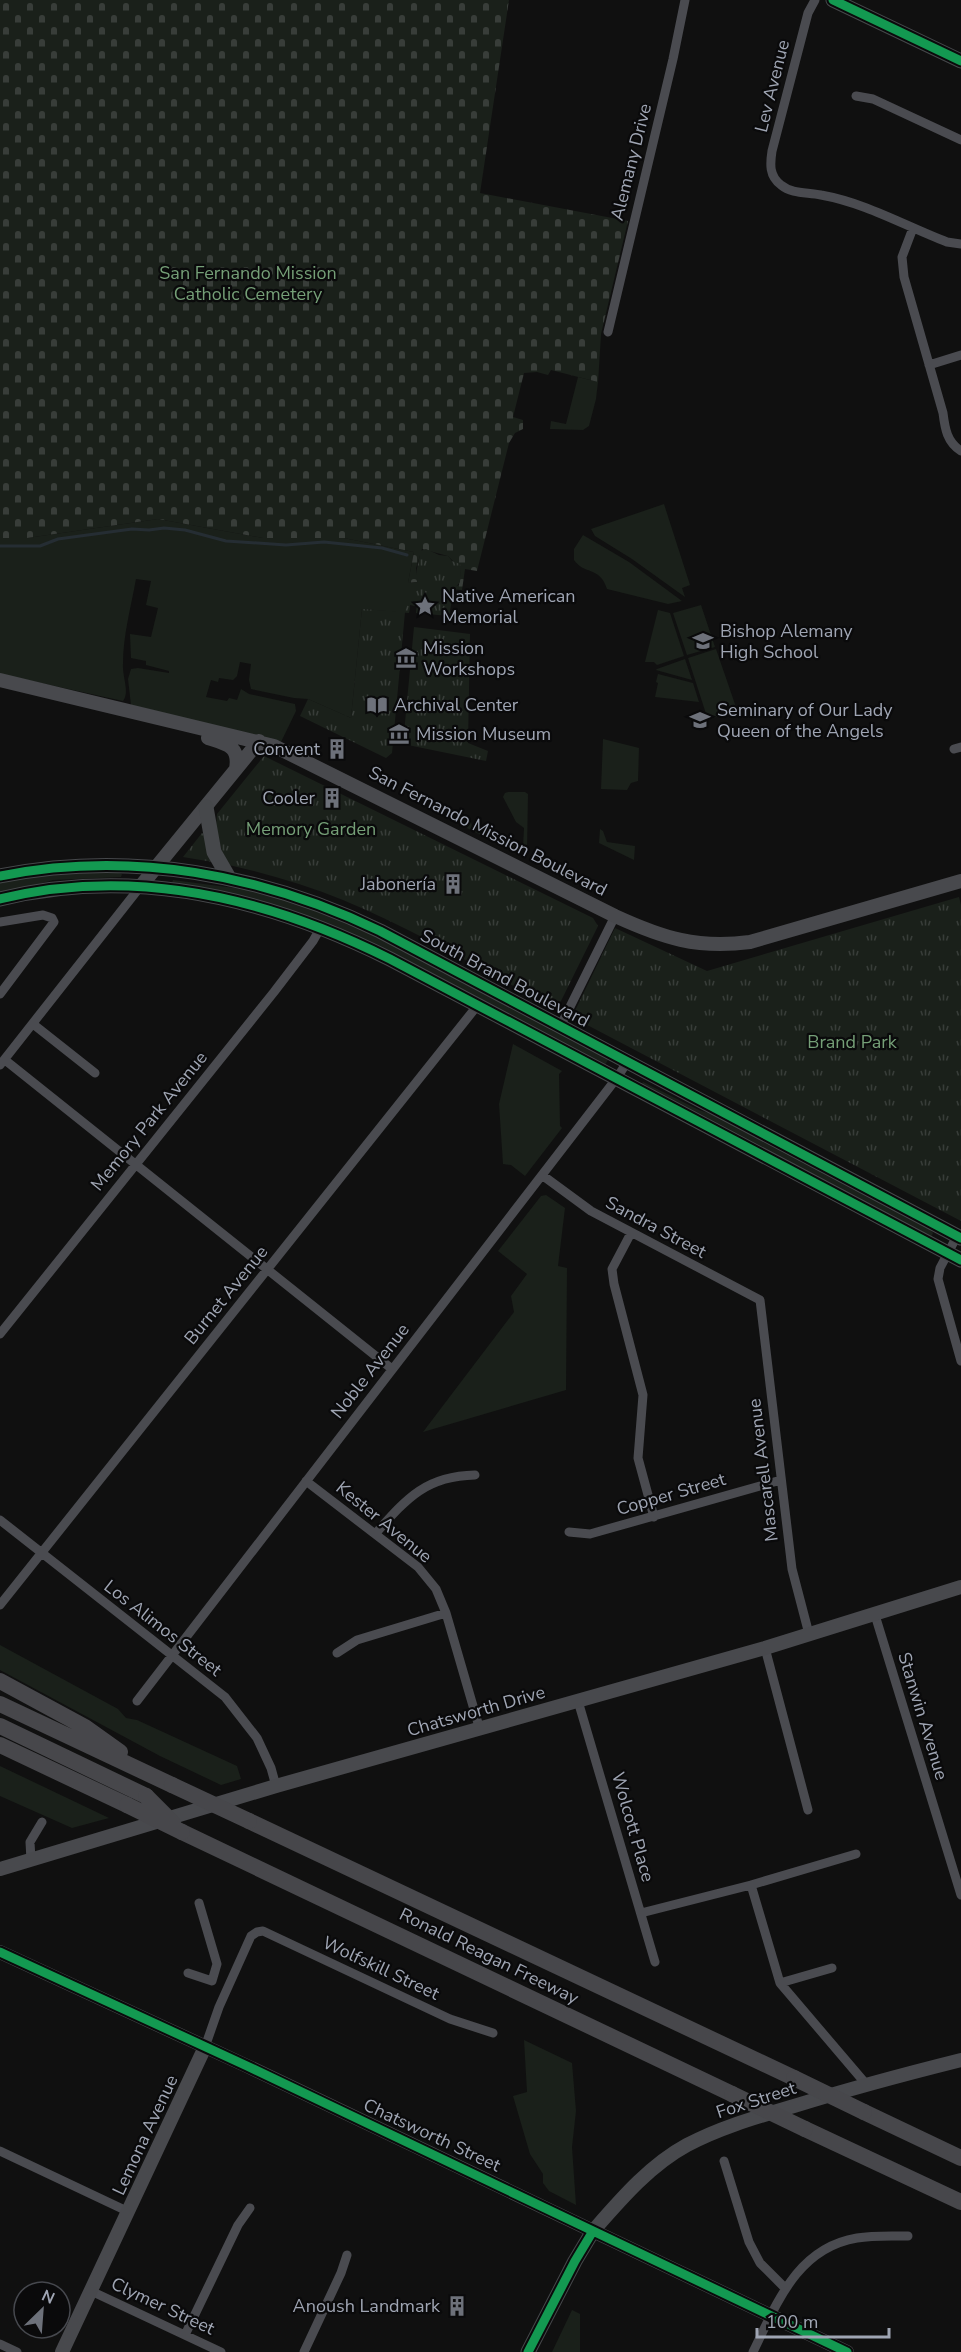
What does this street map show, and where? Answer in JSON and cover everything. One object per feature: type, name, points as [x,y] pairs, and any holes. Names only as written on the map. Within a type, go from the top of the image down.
[{"type":"highway","points":[[0,1682],[85,1727],[152,1776]]},
{"type":"highway","name":"Ronald Reagan Freeway","points":[[0,1704],[961,2158]]},
{"type":"highway","points":[[0,1720],[69,1753],[98,1750]]},
{"type":"highway","points":[[0,1726],[146,1796],[182,1832]]},
{"type":"highway","name":"Ronald Reagan Freeway","points":[[0,1745],[961,2202]]},
{"type":"main road","points":[[833,0],[961,61]]},
{"type":"main road","name":"San Fernando Mission Boulevard","points":[[0,680],[259,741],[285,750],[615,916],[672,940],[734,945],[768,938],[961,881]]},
{"type":"main road","points":[[165,719],[185,732],[228,744],[236,753],[236,770]]},
{"type":"main road","points":[[141,887],[259,741]]},
{"type":"main road","points":[[206,807],[214,852],[229,878]]},
{"type":"main road","name":"South Brand Boulevard","points":[[0,876],[82,866],[113,865],[156,868],[229,878],[285,892],[358,920],[561,1025],[959,1237]]},
{"type":"main road","name":"South Brand Boulevard","points":[[0,899],[79,887],[141,887],[182,891],[242,902],[321,927],[390,959],[954,1256]]},
{"type":"main road","name":"Chatsworth Drive","points":[[0,1869],[276,1786],[765,1648],[961,1587]]},
{"type":"main road","name":"Chatsworth Street","points":[[0,1952],[847,2352]]},
{"type":"main road","name":"Lemona Avenue","points":[[63,2352],[205,2047]]},
{"type":"main road","name":"Fox Street","points":[[594,2231],[624,2195],[658,2164],[686,2145],[732,2124],[866,2084],[961,2060]]},
{"type":"main road","points":[[528,2352],[574,2261],[594,2231]]},
{"type":"street","name":"Alemany Drive","points":[[608,332],[685,0]]},
{"type":"street","name":"Lev Avenue","points":[[815,0],[808,13],[772,151],[771,168],[776,181],[792,191],[852,202],[913,228]]},
{"type":"street","points":[[856,96],[873,99],[961,140]]},
{"type":"street","points":[[961,244],[947,242],[913,228],[903,250],[902,270],[943,413],[946,433],[950,442],[961,451]]},
{"type":"street","points":[[929,365],[961,356]]},
{"type":"street","points":[[141,887],[2,1063],[135,1165],[392,1369]]},
{"type":"street","points":[[0,922],[43,915],[52,918],[54,922],[0,994]]},
{"type":"street","points":[[561,1025],[615,916]]},
{"type":"street","name":"Memory Park Avenue","points":[[0,1334],[287,975],[321,927]]},
{"type":"street","name":"Burnet Avenue","points":[[0,1605],[477,1006]]},
{"type":"street","points":[[33,1024],[95,1073]]},
{"type":"street","name":"Noble Avenue","points":[[137,1701],[628,1061]]},
{"type":"street","name":"Sandra Street","points":[[542,1175],[591,1211],[760,1300]]},
{"type":"street","points":[[631,1233],[612,1269],[642,1395],[638,1458],[654,1517]]},
{"type":"street","points":[[959,1237],[954,1256],[938,1273],[938,1279],[961,1361]]},
{"type":"street","name":"Mascarell Avenue","points":[[760,1300],[792,1569],[808,1634]]},
{"type":"street","points":[[376,1533],[405,1500],[418,1491],[454,1476],[475,1475]]},
{"type":"street","name":"Copper Street","points":[[569,1532],[590,1534],[781,1480]]},
{"type":"street","name":"Kester Avenue","points":[[306,1481],[418,1567],[436,1588],[446,1613],[480,1730]]},
{"type":"street","name":"Los Alimos Street","points":[[0,1520],[225,1697],[257,1738],[271,1768],[276,1786]]},
{"type":"street","points":[[337,1653],[357,1640],[446,1613]]},
{"type":"street","name":"Stanwin Avenue","points":[[875,1615],[961,1895]]},
{"type":"street","points":[[765,1648],[808,1809]]},
{"type":"street","name":"Wolcott Place","points":[[578,1701],[655,1962]]},
{"type":"street","points":[[32,1860],[30,1842],[42,1822]]},
{"type":"street","points":[[641,1913],[856,1854]]},
{"type":"street","points":[[751,1884],[780,1983],[866,2084]]},
{"type":"street","points":[[199,1903],[217,1964],[212,1981]]},
{"type":"street","name":"Wolfskill Street","points":[[257,1932],[263,1931],[450,2019],[493,2033]]},
{"type":"street","name":"Lemona Avenue","points":[[205,2047],[227,1988],[251,1936],[257,1932]]},
{"type":"street","points":[[780,1983],[832,1968]]},
{"type":"street","points":[[188,1973],[227,1988]]},
{"type":"street","points":[[0,2151],[129,2212]]},
{"type":"street","points":[[724,2161],[749,2242],[760,2263],[785,2288]]},
{"type":"street","points":[[185,2335],[238,2225],[250,2208]]},
{"type":"street","points":[[753,2352],[785,2288],[802,2266],[830,2246],[860,2237],[908,2236]]},
{"type":"street","points":[[304,2352],[341,2273],[347,2255]]},
{"type":"street","name":"Clymer Street","points":[[91,2291],[221,2352]]},
{"type":"street","points":[[0,2344],[17,2352]]},
{"type":"green space","name":"San Fernando Mission Catholic Cemetery","points":[[0,0],[509,0],[480,193],[628,221],[601,334],[598,382],[551,370],[548,375],[537,372],[524,373],[513,417],[523,420],[523,429],[515,433],[509,443],[477,571],[465,569],[462,590],[450,589],[459,585],[461,569],[448,556],[422,549],[416,568],[418,582],[408,583],[414,552],[344,538],[263,538],[158,519],[27,538],[0,538]]},
{"type":"green space","points":[[578,377],[598,382],[589,426],[583,430],[550,429],[551,421],[566,424]]},
{"type":"green space","points":[[664,504],[690,585],[682,588],[685,597],[595,536],[591,529]]},
{"type":"green space","points":[[158,519],[263,538],[344,538],[414,552],[408,583],[431,613],[416,613],[417,606],[410,605],[409,613],[362,609],[351,718],[308,699],[251,689],[249,680],[251,664],[240,662],[237,676],[233,680],[219,678],[218,682],[211,680],[206,697],[227,701],[229,698],[237,700],[241,689],[249,694],[295,704],[296,711],[281,742],[131,705],[128,679],[131,669],[169,673],[169,671],[146,665],[146,661],[131,658],[130,634],[151,637],[158,608],[146,605],[151,581],[136,579],[124,642],[123,669],[126,693],[123,701],[0,674],[0,538],[27,538]]},
{"type":"green space","points":[[583,535],[629,562],[682,601],[668,604],[607,589],[600,577],[582,568],[574,560],[574,549]]},
{"type":"green space","points":[[426,549],[448,556],[452,561],[460,564],[460,582],[454,589],[449,616],[416,613],[417,606],[410,605],[409,613],[405,612],[408,583],[418,582],[420,551]]},
{"type":"green space","points":[[701,605],[715,647],[687,655],[673,613]]},
{"type":"green space","points":[[362,609],[405,612],[392,753],[386,758],[300,716],[308,699],[351,718]]},
{"type":"green space","points":[[658,610],[670,613],[684,656],[657,665],[654,662],[645,662]]},
{"type":"green space","points":[[414,627],[470,634],[468,743],[488,751],[486,761],[403,744]]},
{"type":"green space","points":[[716,649],[737,710],[708,720],[688,658]]},
{"type":"green space","points":[[685,659],[692,680],[656,670],[657,669]]},
{"type":"green space","points":[[658,674],[693,683],[699,702],[655,697]]},
{"type":"green space","points":[[603,739],[639,748],[638,781],[631,783],[627,790],[601,789]]},
{"type":"green space","name":"Memory Garden","points":[[264,756],[593,918],[598,926],[558,1007],[555,1008],[424,938],[343,900],[287,880],[229,865],[222,853],[216,827],[217,814]]},
{"type":"green space","points":[[508,792],[528,794],[527,852],[519,854],[467,828],[471,821],[472,828],[509,846],[514,843],[523,847],[524,828],[516,822],[503,797]]},
{"type":"green space","points":[[600,829],[607,842],[635,846],[634,860],[599,843]]},
{"type":"green space","points":[[202,833],[205,834],[213,862],[183,857]]},
{"type":"green space","points":[[115,872],[122,874],[121,877],[53,880],[0,892],[0,882],[52,874]]},
{"type":"green space","points":[[173,880],[265,892],[368,931],[608,1060],[604,1067],[368,943],[172,883]]},
{"type":"green space","name":"Brand Park","points":[[959,897],[961,905],[961,1221],[572,1017],[615,928],[707,971]]},
{"type":"green space","points":[[513,1044],[562,1071],[559,1074],[560,1126],[562,1128],[525,1176],[511,1165],[503,1164],[499,1104]]},
{"type":"green space","points":[[643,1082],[699,1110],[718,1116],[926,1225],[933,1233],[931,1238],[641,1085]]},
{"type":"green space","points":[[546,1195],[565,1208],[558,1266],[567,1268],[566,1390],[423,1432],[514,1312],[511,1296],[527,1274],[498,1251],[541,1196]]},
{"type":"green space","points":[[0,1645],[118,1709],[126,1718],[137,1720],[237,1766],[241,1779],[221,1785],[160,1756],[0,1670]]},
{"type":"green space","points":[[0,1766],[109,1818],[72,1828],[0,1796]]},
{"type":"green space","points":[[524,2040],[572,2063],[576,2111],[572,2147],[576,2205],[549,2191],[543,2183],[543,2174],[530,2154],[513,2096],[527,2092]]},
{"type":"green space","points":[[572,2310],[580,2314],[580,2352],[552,2352]]},
{"type":"waterway","points":[[0,546],[40,546],[58,539],[132,529],[164,528],[185,530],[226,541],[286,545],[324,542],[382,548],[407,555]]},
{"type":"cycle path","points":[[833,0],[961,61]]},
{"type":"cycle path","points":[[0,876],[49,869],[98,866],[146,867],[194,872],[242,882],[335,911],[380,931],[961,1238]]},
{"type":"cycle path","points":[[0,899],[51,890],[101,886],[151,887],[200,894],[297,919],[390,959],[961,1260]]},
{"type":"cycle path","points":[[0,1952],[247,2066],[847,2352]]},
{"type":"cycle path","points":[[528,2352],[593,2231]]},
{"type":"place","name":"Native American Memorial","points":[[425,606]]},
{"type":"place","name":"Bishop Alemany High School","points":[[703,641]]},
{"type":"place","name":"Mission Workshops","points":[[406,658]]},
{"type":"place","name":"Archival Center","points":[[377,705]]},
{"type":"place","name":"Seminary of Our Lady Queen of the Angels","points":[[700,720]]},
{"type":"place","name":"Mission Museum","points":[[399,734]]},
{"type":"place","name":"Convent","points":[[337,749]]},
{"type":"place","name":"Cooler","points":[[332,798]]},
{"type":"place","name":"Jabonería","points":[[453,884]]},
{"type":"place","name":"Anoush Landmark","points":[[457,2306]]}]
